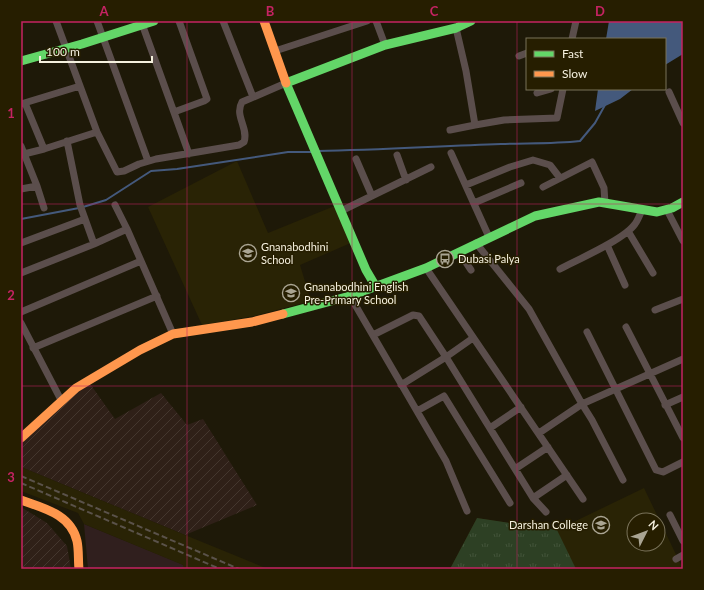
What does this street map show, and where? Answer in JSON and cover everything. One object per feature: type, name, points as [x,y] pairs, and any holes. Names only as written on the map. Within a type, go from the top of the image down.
[{"type":"street","points":[[56,21],[96,132],[117,172],[124,172],[139,164],[148,162],[239,145],[244,142],[246,137],[239,116],[242,102],[286,83],[385,45],[456,28],[471,21]]},
{"type":"street","points":[[97,21],[148,162]]},
{"type":"street","points":[[21,61],[103,37],[141,23],[154,21]]},
{"type":"street","points":[[174,112],[204,102],[207,99],[179,21]]},
{"type":"street","points":[[223,21],[253,97]]},
{"type":"street","points":[[275,51],[367,21]]},
{"type":"street","points":[[376,21],[385,45]]},
{"type":"street","points":[[571,38],[576,21]]},
{"type":"street","points":[[267,22],[286,83],[366,270],[376,287]]},
{"type":"street","points":[[141,23],[189,154]]},
{"type":"street","points":[[456,28],[466,71],[475,125]]},
{"type":"street","points":[[519,56],[526,53]]},
{"type":"street","points":[[44,149],[23,104],[80,86]]},
{"type":"street","points":[[537,93],[548,90]]},
{"type":"street","points":[[450,130],[504,120],[557,118],[563,90]]},
{"type":"street","points":[[668,92],[683,123]]},
{"type":"street","points":[[24,154],[96,132]]},
{"type":"street","points":[[67,141],[81,208],[94,244]]},
{"type":"street","points":[[21,146],[44,208]]},
{"type":"street","points":[[451,153],[489,237]]},
{"type":"street","points":[[397,155],[406,180]]},
{"type":"street","points":[[356,159],[372,196]]},
{"type":"street","points":[[466,185],[510,167],[534,160],[550,165],[560,178]]},
{"type":"street","points":[[542,187],[592,162],[604,188],[605,203]]},
{"type":"street","points":[[341,212],[431,167]]},
{"type":"street","points":[[474,203],[521,183]]},
{"type":"street","points":[[21,189],[37,186]]},
{"type":"street","points":[[21,438],[61,400],[76,388],[140,350],[172,334],[252,322],[350,296],[426,268],[535,216],[599,202],[657,212],[667,210],[683,202]]},
{"type":"street","points":[[114,205],[127,229],[172,334]]},
{"type":"street","points":[[560,269],[607,245],[628,231],[634,225],[642,210]]},
{"type":"street","points":[[667,210],[683,241]]},
{"type":"street","points":[[21,243],[85,219]]},
{"type":"street","points":[[21,273],[94,244],[127,229]]},
{"type":"street","points":[[628,231],[653,273]]},
{"type":"street","points":[[476,244],[529,309],[592,420],[623,480]]},
{"type":"street","points":[[607,245],[625,285]]},
{"type":"street","points":[[459,252],[471,270]]},
{"type":"street","points":[[21,312],[141,261]]},
{"type":"street","points":[[426,268],[583,498]]},
{"type":"street","points":[[33,348],[156,296]]},
{"type":"street","points":[[350,296],[452,472],[467,511]]},
{"type":"street","points":[[655,310],[683,299]]},
{"type":"street","points":[[373,335],[413,315],[419,316],[533,498],[546,512]]},
{"type":"street","points":[[21,323],[61,400]]},
{"type":"street","points":[[626,326],[683,438]]},
{"type":"street","points":[[588,332],[656,470],[663,472],[683,462]]},
{"type":"street","points":[[401,385],[473,338]]},
{"type":"street","points":[[539,433],[582,404],[683,359]]},
{"type":"street","points":[[417,411],[444,396],[510,503]]},
{"type":"street","points":[[665,405],[683,397]]},
{"type":"street","points":[[490,428],[521,407]]},
{"type":"street","points":[[515,469],[548,447]]},
{"type":"street","points":[[533,498],[567,475]]},
{"type":"street","points":[[21,500],[60,515],[70,524],[76,538],[79,569]]},
{"type":"street","points":[[670,515],[683,541]]},
{"type":"shaded area","name":"Gnanabodhini School","points":[[237,161],[268,233],[337,205],[353,242],[300,265],[311,301],[254,316],[202,325],[148,207]]},
{"type":"shaded area","points":[[88,381],[115,419],[161,393],[187,425],[203,419],[257,505],[185,535],[21,467],[21,440]]},
{"type":"shaded area","points":[[21,467],[268,569],[184,569],[183,565],[84,524],[78,513],[21,491]]},
{"type":"shaded area","name":"Darshan College","points":[[644,488],[656,512],[626,512],[626,552],[666,552],[666,534],[683,569],[450,569],[477,518],[557,530]]},
{"type":"shaded area","points":[[21,507],[47,523],[67,546],[71,569],[21,569]]},
{"type":"shaded area","points":[[84,524],[184,565],[184,569],[88,569]]},
{"type":"green space","points":[[477,518],[557,530],[576,569],[450,569]]},
{"type":"water","points":[[609,21],[683,21],[683,54],[666,64],[666,38],[606,38]]},
{"type":"water","points":[[598,90],[632,90],[620,99],[595,111]]},
{"type":"waterway","points":[[318,151],[580,141],[595,123],[605,105]]},
{"type":"waterway","points":[[83,207],[106,200],[151,171],[177,169],[288,152],[312,152]]},
{"type":"waterway","points":[[21,219],[79,208]]},
{"type":"railway","points":[[21,476],[239,569]]},
{"type":"railway","points":[[21,483],[220,569]]},
{"type":"traffic: fast","points":[[21,61],[82,44],[154,21]]},
{"type":"traffic: fast","points":[[376,287],[366,270],[286,83],[385,45],[456,28],[471,21]]},
{"type":"traffic: fast","points":[[283,314],[350,296],[426,268],[535,216],[599,202],[657,212],[672,208],[683,202]]},
{"type":"traffic: slow","points":[[264,21],[286,83]]},
{"type":"traffic: slow","points":[[21,438],[76,388],[140,350],[173,334],[252,322],[283,314]]},
{"type":"traffic: slow","points":[[21,500],[47,509],[55,513],[69,524],[77,541],[79,569]]},
{"type":"place","name":"Gnanabodhini School","points":[[248,253]]},
{"type":"place","name":"Dubasi Palya","points":[[445,259]]},
{"type":"place","name":"Gnanabodhini English Pre-Primary School","points":[[291,293]]},
{"type":"place","name":"Darshan College","points":[[601,525]]}]
